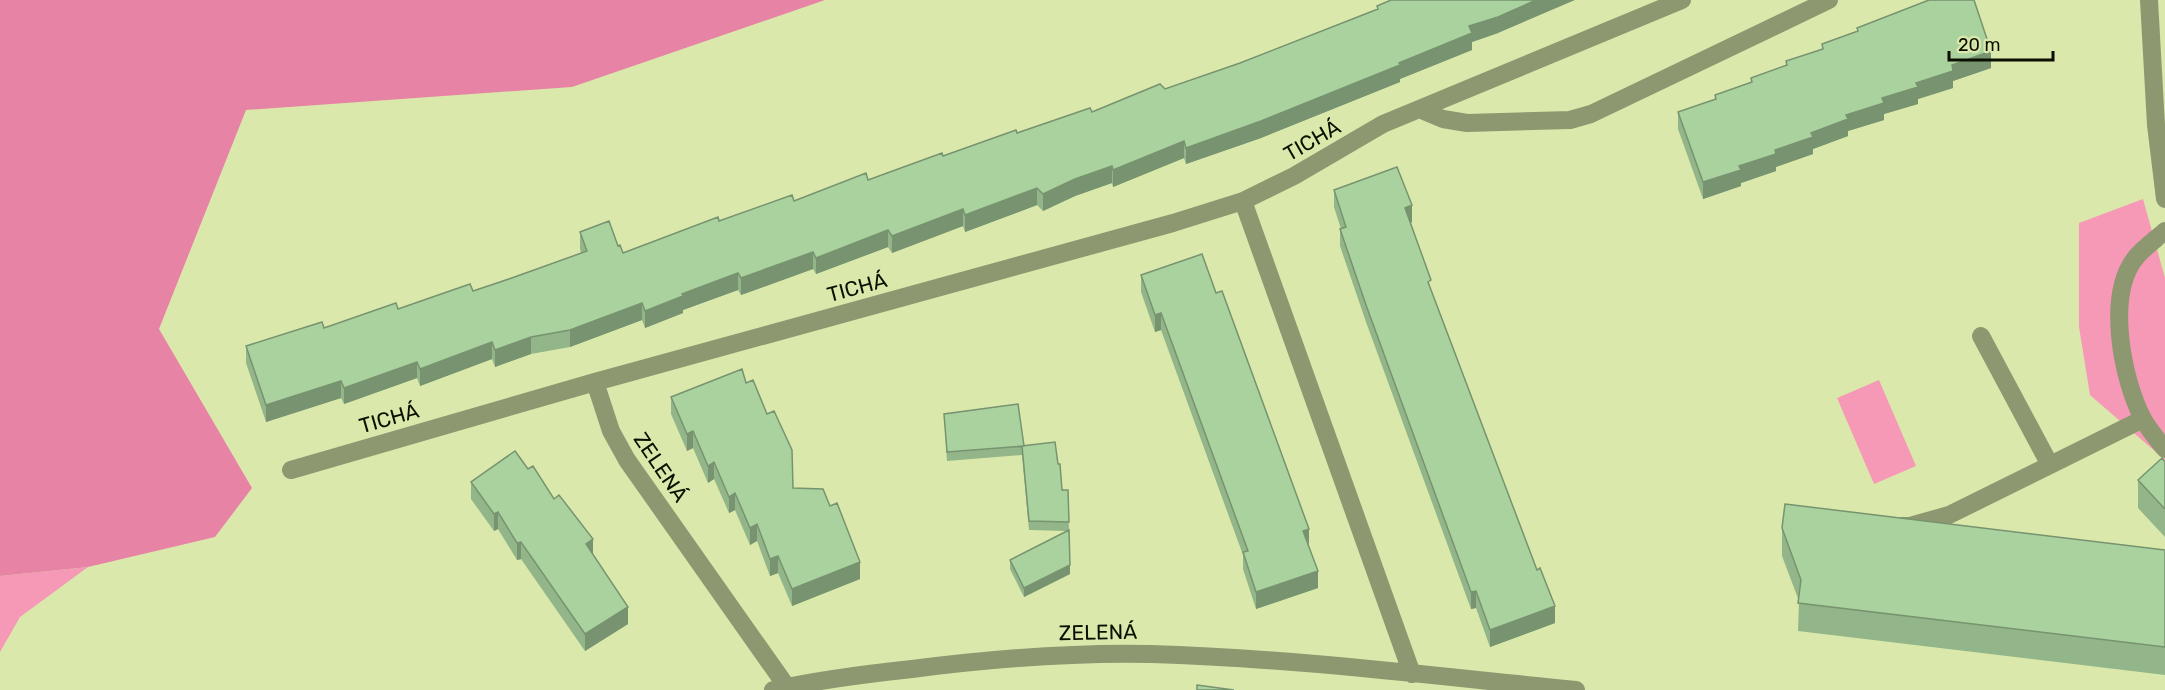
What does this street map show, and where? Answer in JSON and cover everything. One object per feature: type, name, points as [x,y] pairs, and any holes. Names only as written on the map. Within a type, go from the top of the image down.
[{"type":"street","name":"TICHÁ","points":[[291,470],[595,382],[1173,223],[1243,201],[1294,176],[1383,124],[1682,0]]},
{"type":"street","points":[[1419,109],[1443,119],[1467,123],[1570,120],[1591,114],[1830,0]]},
{"type":"street","points":[[2149,0],[2156,125],[2165,199]]},
{"type":"street","points":[[1243,201],[1412,674]]},
{"type":"street","points":[[2165,231],[2136,257],[2122,286],[2119,308],[2119,335],[2125,369],[2143,419],[2165,449]]},
{"type":"street","points":[[1981,336],[2050,465]]},
{"type":"street","name":"ZELENÁ","points":[[595,382],[611,431],[627,460],[783,689],[962,663],[1053,655],[1150,654],[1218,657],[1576,690]]},
{"type":"street","points":[[1887,526],[1910,526],[1949,515],[2143,419]]},
{"type":"shaded area","points":[[0,0],[825,0],[572,87],[246,110],[159,329],[252,488],[215,537],[88,567],[0,576]]},
{"type":"shaded area","points":[[2143,199],[2165,278],[2165,460],[2090,395],[2079,327],[2079,223]]},
{"type":"shaded area","points":[[1879,380],[1916,466],[1874,484],[1837,398]]},
{"type":"shaded area","points":[[88,567],[20,617],[0,652],[0,576]]},
{"type":"building","points":[[1391,0],[1536,0],[1498,17],[1469,26],[1472,33],[1399,63],[1400,65],[1261,121],[1186,148],[1184,141],[1113,170],[1112,166],[1075,179],[1043,194],[1037,188],[965,215],[963,209],[892,236],[888,230],[816,258],[813,252],[741,278],[738,273],[645,311],[642,303],[570,330],[531,337],[495,350],[492,342],[420,369],[417,362],[344,388],[341,381],[266,405],[246,346],[322,322],[324,328],[396,303],[398,309],[470,284],[473,291],[509,279],[587,251],[580,232],[609,221],[623,253],[718,217],[719,221],[792,195],[794,201],[866,173],[868,180],[942,153],[943,156],[1016,130],[1017,133],[1090,108],[1092,112],[1160,84],[1165,89],[1240,63],[1378,9],[1377,6]]},
{"type":"building","points":[[1929,0],[1974,0],[1991,51],[1952,65],[1953,71],[1916,83],[1918,87],[1882,98],[1884,103],[1846,115],[1848,119],[1811,133],[1813,137],[1775,150],[1776,154],[1739,166],[1741,170],[1703,182],[1678,112],[1716,99],[1715,95],[1752,82],[1751,78],[1787,65],[1786,61],[1823,49],[1822,44],[1858,31],[1857,28]]},
{"type":"building","points":[[1397,167],[1412,205],[1405,208],[1431,280],[1428,282],[1537,570],[1540,568],[1555,606],[1490,630],[1476,591],[1471,592],[1340,229],[1346,227],[1334,190]]},
{"type":"building","points":[[1202,254],[1216,293],[1222,291],[1309,529],[1303,531],[1318,571],[1256,592],[1243,552],[1248,551],[1161,313],[1155,315],[1141,275]]},
{"type":"building","points":[[742,369],[746,383],[753,380],[767,414],[774,411],[792,450],[793,488],[823,489],[830,506],[837,503],[860,562],[792,589],[778,556],[770,559],[757,524],[750,528],[735,493],[729,497],[714,462],[708,466],[693,431],[687,434],[671,397]]},
{"type":"building","points":[[1018,404],[1024,446],[947,452],[944,414]]},
{"type":"building","points":[[1055,442],[1062,490],[1068,490],[1069,522],[1029,521],[1022,446]]},
{"type":"building","points":[[515,451],[528,469],[533,466],[554,499],[559,495],[593,539],[586,544],[628,607],[585,634],[521,542],[517,543],[498,512],[494,514],[471,482]]},
{"type":"building","points":[[2162,458],[2165,462],[2165,509],[2138,480]]},
{"type":"building","points":[[1785,504],[2165,550],[2165,647],[1798,603],[1801,580],[1782,528]]},
{"type":"building","points":[[1069,530],[1070,565],[1024,588],[1010,560]]},
{"type":"building","points":[[1197,685],[1234,690],[1197,690]]}]
